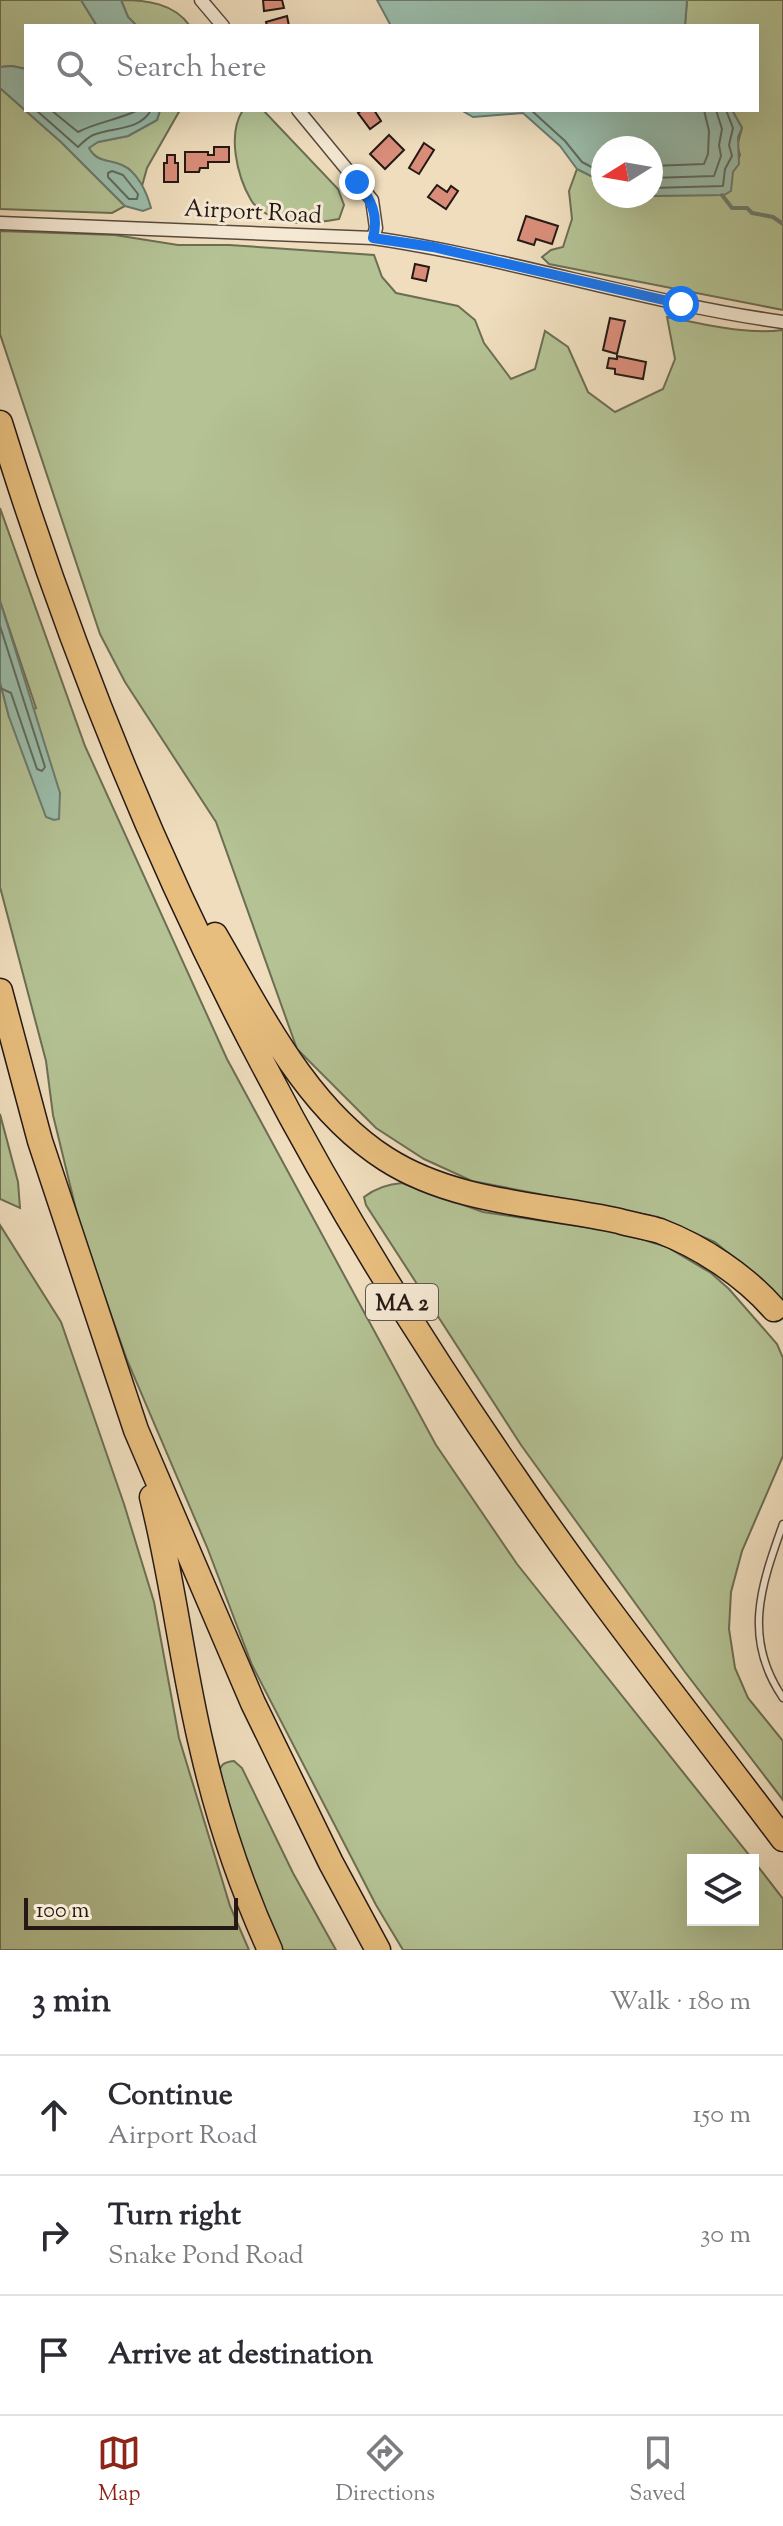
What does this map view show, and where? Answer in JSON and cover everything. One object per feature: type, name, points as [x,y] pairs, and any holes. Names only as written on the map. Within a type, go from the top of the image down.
[{"type":"highway","name":"MA 2","points":[[0,423],[47,566],[147,819],[250,1039],[348,1216],[481,1427],[554,1534],[783,1839]]},
{"type":"highway","points":[[147,819],[283,1048],[311,1089],[360,1140],[387,1160],[454,1189],[658,1230],[716,1260],[764,1297],[780,1316]]},
{"type":"highway","points":[[0,991],[40,1141],[136,1430],[168,1562],[210,1784],[230,1853],[270,1950]]},
{"type":"highway","points":[[136,1430],[253,1703],[324,1849],[378,1950]]},
{"type":"street","points":[[201,0],[221,24]]},
{"type":"street","points":[[300,112],[372,200],[376,228],[373,238]]},
{"type":"street","name":"Airport Road","points":[[0,223],[373,238],[433,247],[731,315],[783,322]]},
{"type":"lane","points":[[783,1524],[760,1591],[758,1611],[761,1649],[767,1669],[783,1698]]},
{"type":"shaded area","points":[[0,0],[81,0],[96,24],[24,24],[24,69],[0,67]]},
{"type":"shaded area","points":[[121,0],[150,2],[168,8],[188,24],[135,24],[128,17]]},
{"type":"shaded area","points":[[687,0],[783,0],[783,310],[549,264],[542,257],[551,250],[563,247],[572,219],[569,191],[577,169],[591,176],[591,208],[663,208],[663,195],[722,195],[740,155],[737,146],[742,128],[733,112],[759,112],[759,24],[685,24]]},
{"type":"shaded area","points":[[0,88],[61,142],[125,206],[112,213],[0,209]]},
{"type":"shaded area","points":[[159,112],[179,112],[147,168],[142,186],[129,169],[97,157],[88,147],[128,136],[157,120]]},
{"type":"shaded area","points":[[242,112],[265,112],[338,189],[344,205],[339,219],[303,223],[282,221],[253,203],[238,167],[235,143]]},
{"type":"shaded area","points":[[0,231],[115,235],[178,245],[229,245],[374,255],[382,277],[396,293],[458,306],[475,320],[484,343],[511,379],[535,369],[545,331],[568,347],[588,392],[615,412],[663,389],[675,359],[667,317],[740,330],[783,330],[783,1303],[715,1242],[658,1217],[472,1181],[424,1159],[376,1128],[297,1049],[216,822],[125,682],[100,634],[0,334]]},
{"type":"shaded area","points":[[0,508],[85,746],[227,1059],[436,1445],[517,1564],[748,1854],[687,1854],[687,1926],[759,1926],[759,1868],[783,1899],[783,1950],[403,1950],[376,1905],[252,1665],[207,1547],[127,1360],[81,1230],[53,1115],[46,1061],[0,887],[0,682],[9,717],[36,708],[0,601]]},
{"type":"shaded area","points":[[0,1114],[18,1182],[20,1208],[0,1199]]},
{"type":"shaded area","points":[[402,1183],[483,1212],[618,1232],[667,1247],[711,1273],[777,1344],[783,1358],[783,1456],[742,1551],[731,1592],[729,1629],[735,1668],[748,1698],[783,1741],[783,1800],[685,1672],[521,1445],[366,1205],[364,1197],[368,1194],[391,1184]]},
{"type":"shaded area","points":[[0,1225],[61,1322],[124,1504],[154,1602],[179,1738],[230,1906],[249,1950],[0,1950]]},
{"type":"shaded area","points":[[234,1761],[242,1768],[293,1873],[336,1950],[275,1950],[218,1776],[223,1765]]},
{"type":"water","points":[[81,0],[121,0],[128,17],[135,24],[96,24]]},
{"type":"water","points":[[377,0],[687,0],[685,24],[390,24]]},
{"type":"water","points":[[0,67],[24,69],[24,109],[0,88]]},
{"type":"water","points":[[27,112],[159,112],[157,120],[128,136],[98,142],[89,148],[99,158],[128,168],[144,190],[151,208],[143,211],[125,206]]},
{"type":"water","points":[[464,112],[733,112],[742,128],[738,137],[739,164],[733,172],[731,191],[724,195],[663,196],[663,136],[591,136],[591,176],[577,169],[560,146],[523,113],[473,117]]},
{"type":"water","points":[[0,601],[60,793],[59,819],[46,817],[9,717],[0,682]]},
{"type":"building","points":[[263,0],[282,0],[284,8],[264,11]]},
{"type":"building","points":[[287,16],[289,24],[266,24]]},
{"type":"building","points":[[375,112],[381,121],[370,129],[358,113]]},
{"type":"building","points":[[389,135],[404,150],[385,169],[370,154]]},
{"type":"building","points":[[424,143],[434,150],[419,174],[409,168]]},
{"type":"building","points":[[214,147],[229,147],[229,162],[208,162],[208,168],[200,168],[199,172],[185,172],[185,152],[214,155]]},
{"type":"building","points":[[167,155],[175,155],[178,182],[164,182]]},
{"type":"building","points":[[437,185],[447,192],[451,186],[458,191],[446,209],[428,197]]},
{"type":"building","points":[[526,216],[558,226],[552,244],[536,239],[534,245],[518,240]]},
{"type":"building","points":[[415,264],[429,267],[426,281],[412,278]]},
{"type":"building","points":[[610,318],[625,321],[617,354],[603,350]]},
{"type":"building","points":[[617,356],[646,362],[643,379],[615,374],[615,369],[607,368],[609,358],[617,359]]},
{"type":"waterway","points":[[722,195],[732,208],[747,208],[752,213],[773,217],[783,224]]},
{"type":"route","points":[[357,182],[372,200],[376,228],[373,238],[433,247],[681,304]]}]
